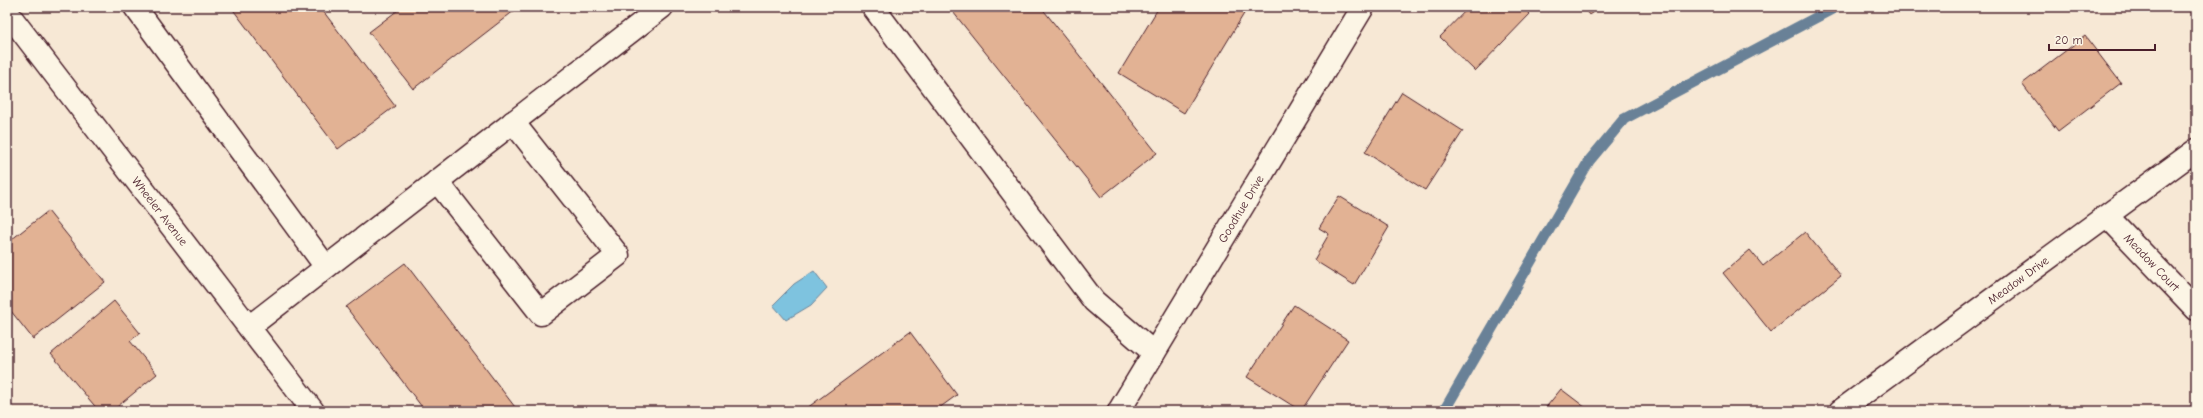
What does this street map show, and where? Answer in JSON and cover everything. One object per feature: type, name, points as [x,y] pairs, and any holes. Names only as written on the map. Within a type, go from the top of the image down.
[{"type":"street","points":[[135,7],[326,267]]},
{"type":"street","points":[[249,327],[662,7]]},
{"type":"street","points":[[873,7],[1094,301],[1154,353]]},
{"type":"street","name":"Goodhue Drive","points":[[1119,411],[1362,7]]},
{"type":"street","name":"Wheeler Avenue","points":[[7,12],[312,411]]},
{"type":"street","points":[[437,181],[541,314],[618,255],[513,122]]},
{"type":"street","name":"Meadow Drive","points":[[1840,411],[2108,217],[2196,150]]},
{"type":"street","name":"Meadow Court","points":[[2108,217],[2196,309]]},
{"type":"water","points":[[814,271],[827,288],[811,305],[786,320],[773,305],[794,284]]},
{"type":"building","points":[[231,7],[320,7],[395,106],[338,149]]},
{"type":"building","points":[[402,7],[519,7],[413,89],[369,32]]},
{"type":"building","points":[[949,7],[1041,7],[1157,153],[1101,197]]},
{"type":"building","points":[[1159,7],[1248,7],[1184,113],[1119,73]]},
{"type":"building","points":[[1469,7],[1522,7],[1530,14],[1475,71],[1440,37]]},
{"type":"building","points":[[1583,7],[1600,7],[1589,15]]},
{"type":"building","points":[[2085,36],[2121,83],[2058,131],[2022,84]]},
{"type":"building","points":[[1402,92],[1463,131],[1425,190],[1365,152]]},
{"type":"building","points":[[1339,196],[1389,227],[1354,285],[1314,260],[1329,234],[1319,228]]},
{"type":"building","points":[[48,211],[105,282],[33,339],[7,306],[7,243]]},
{"type":"building","points":[[1805,232],[1841,276],[1771,332],[1723,273],[1750,250],[1763,266]]},
{"type":"building","points":[[405,263],[518,411],[425,411],[346,307]]},
{"type":"building","points":[[114,301],[140,333],[130,341],[157,374],[112,411],[99,411],[51,354]]},
{"type":"building","points":[[1294,305],[1348,340],[1301,411],[1247,377]]},
{"type":"building","points":[[910,332],[957,395],[935,411],[803,411]]},
{"type":"building","points":[[1561,389],[1590,411],[1543,411]]},
{"type":"building","points":[[1208,405],[1218,411],[1204,411]]},
{"type":"waterway","points":[[1444,411],[1589,161],[1624,119],[1836,7]]}]
